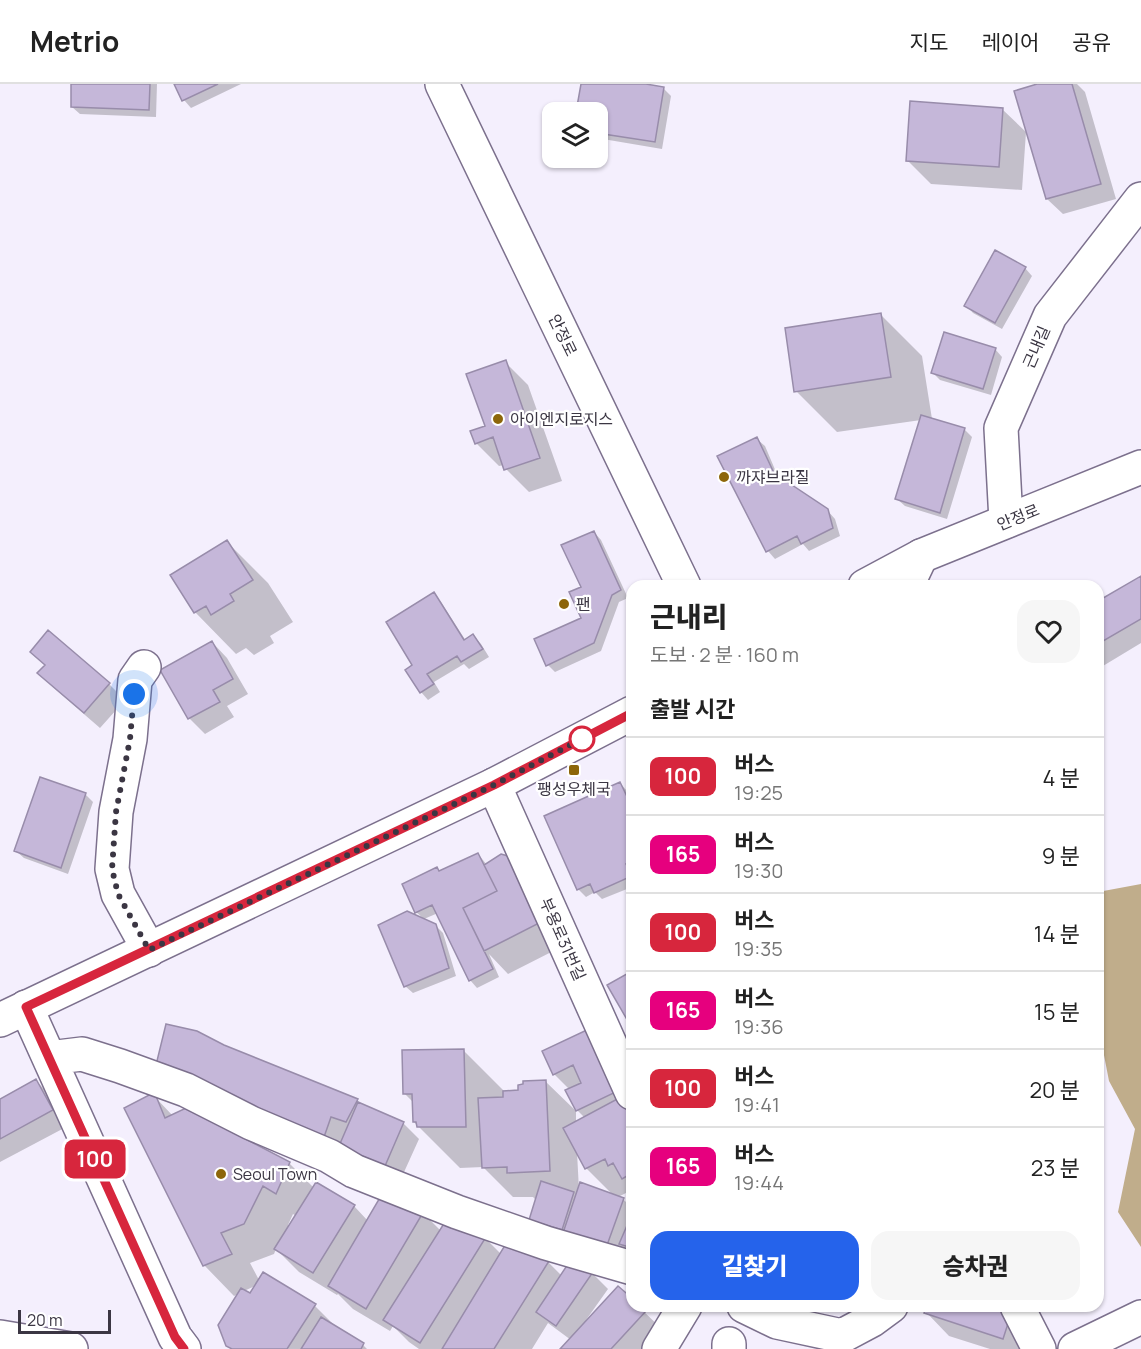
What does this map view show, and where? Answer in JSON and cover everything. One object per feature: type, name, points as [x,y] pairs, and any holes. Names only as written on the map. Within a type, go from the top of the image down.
[{"type":"street","name":"안정로","points":[[442,84],[681,580]]},
{"type":"street","name":"근내길","points":[[1006,522],[1001,428],[1050,316],[1141,199]]},
{"type":"street","name":"안정로","points":[[876,580],[921,556],[1141,467]]},
{"type":"street","points":[[911,580],[921,556]]},
{"type":"street","points":[[144,667],[135,680],[130,739],[116,812],[112,869],[118,894],[149,950]]},
{"type":"street","points":[[184,1349],[175,1337],[49,1058],[13,1014],[494,785],[626,716]]},
{"type":"street","name":"부용로31번길","points":[[494,785],[626,1080]]},
{"type":"street","points":[[49,1058],[82,1054],[131,1070],[186,1090],[251,1123],[329,1156],[354,1171],[457,1212],[546,1243],[626,1266]]},
{"type":"street","points":[[659,1349],[681,1312]]},
{"type":"street","points":[[756,1312],[777,1322],[842,1336],[883,1312]]},
{"type":"street","points":[[1020,1312],[1038,1349]]},
{"type":"street","points":[[1075,1349],[1141,1317]]},
{"type":"street","points":[[0,1337],[71,1349]]},
{"type":"shaded area","points":[[1141,884],[1141,1247],[1118,1212],[1135,1129],[1109,1081],[1104,1055],[1104,891]]},
{"type":"building","points":[[71,84],[150,84],[149,110],[71,107]]},
{"type":"building","points":[[174,84],[218,84],[182,101]]},
{"type":"building","points":[[581,84],[646,84],[664,87],[655,142],[608,135],[608,102],[578,102]]},
{"type":"building","points":[[1037,84],[1072,84],[1101,184],[1046,199],[1014,91]]},
{"type":"building","points":[[910,101],[1003,108],[999,167],[906,161]]},
{"type":"building","points":[[995,250],[1026,267],[995,323],[964,306]]},
{"type":"building","points":[[881,313],[891,377],[794,392],[785,328]]},
{"type":"building","points":[[944,332],[996,348],[983,389],[931,373]]},
{"type":"building","points":[[506,360],[540,458],[504,470],[493,437],[475,444],[470,431],[485,426],[466,374]]},
{"type":"building","points":[[921,415],[965,428],[940,513],[895,499]]},
{"type":"building","points":[[757,437],[774,473],[828,509],[833,528],[801,544],[797,536],[766,552],[717,456]]},
{"type":"building","points":[[594,531],[621,590],[612,595],[594,643],[546,666],[534,639],[581,618],[569,592],[581,587],[561,545]]},
{"type":"building","points":[[227,540],[253,580],[230,594],[234,601],[211,615],[206,606],[194,613],[170,575]]},
{"type":"building","points":[[1141,576],[1141,619],[1104,641],[1104,598]]},
{"type":"building","points":[[434,592],[464,640],[473,634],[483,649],[461,662],[457,656],[427,674],[434,684],[420,693],[405,670],[412,665],[386,622]]},
{"type":"building","points":[[48,630],[110,683],[84,713],[37,673],[45,665],[30,652]]},
{"type":"building","points":[[212,641],[233,679],[213,690],[220,702],[188,719],[160,670]]},
{"type":"building","points":[[40,777],[86,793],[61,868],[14,851]]},
{"type":"building","points":[[620,782],[626,794],[626,879],[594,893],[590,884],[577,890],[544,816]]},
{"type":"building","points":[[478,853],[497,891],[463,908],[493,969],[469,981],[432,905],[415,913],[402,884],[437,867],[439,871]]},
{"type":"building","points":[[501,854],[525,861],[551,917],[484,951],[463,908],[497,891],[484,865]]},
{"type":"building","points":[[407,911],[436,924],[449,968],[404,987],[378,925]]},
{"type":"building","points":[[626,974],[626,1018],[607,985]]},
{"type":"building","points":[[166,1024],[197,1031],[224,1045],[358,1099],[346,1122],[331,1117],[323,1140],[155,1069]]},
{"type":"building","points":[[591,1028],[620,1090],[576,1111],[565,1090],[581,1083],[573,1065],[553,1075],[542,1051]]},
{"type":"building","points":[[464,1049],[466,1127],[417,1127],[416,1122],[413,1122],[412,1094],[403,1094],[402,1050]]},
{"type":"building","points":[[36,1079],[53,1110],[0,1139],[0,1099]]},
{"type":"building","points":[[546,1080],[550,1171],[507,1173],[507,1167],[482,1168],[478,1098],[503,1097],[503,1091],[518,1090],[518,1085],[523,1084],[523,1081]]},
{"type":"building","name":"Seoul Town","points":[[151,1094],[156,1096],[165,1118],[186,1108],[290,1162],[276,1194],[263,1186],[244,1224],[221,1233],[232,1254],[203,1266],[124,1108]]},
{"type":"building","points":[[621,1097],[626,1105],[626,1177],[622,1179],[613,1163],[608,1166],[605,1159],[585,1169],[563,1128]]},
{"type":"building","points":[[358,1102],[404,1122],[385,1166],[339,1146]]},
{"type":"building","points":[[541,1181],[574,1192],[562,1230],[529,1220]]},
{"type":"building","points":[[316,1182],[355,1205],[313,1273],[274,1249]]},
{"type":"building","points":[[580,1182],[624,1198],[606,1248],[563,1233]]},
{"type":"building","points":[[385,1189],[424,1211],[366,1309],[328,1286]]},
{"type":"building","points":[[450,1214],[486,1237],[420,1343],[383,1320]]},
{"type":"building","points":[[626,1228],[626,1246],[619,1244]]},
{"type":"building","points":[[510,1237],[549,1261],[494,1349],[442,1349]]},
{"type":"building","points":[[572,1258],[593,1272],[556,1326],[536,1312]]},
{"type":"building","points":[[263,1272],[316,1304],[287,1349],[232,1349],[226,1346],[218,1325],[241,1288],[250,1293]]},
{"type":"building","points":[[618,1286],[626,1293],[626,1312],[645,1312],[611,1349],[560,1349]]},
{"type":"building","points":[[924,1312],[1012,1312],[1003,1339]]},
{"type":"building","points":[[321,1317],[364,1343],[361,1349],[301,1349]]},
{"type":"bus line","name":"100","points":[[184,1349],[175,1337],[26,1007],[494,785],[626,716]]},
{"type":"place","name":"아이엔지로지스","points":[[498,419]]},
{"type":"place","name":"까쟈브라질","points":[[724,477]]},
{"type":"place","name":"팬","points":[[564,604]]},
{"type":"place","name":"팽성우체국","points":[[574,770]]},
{"type":"place","name":"Seoul Town","points":[[221,1174]]},
{"type":"route","points":[[134,694],[130,739],[116,812],[112,869],[118,894],[149,950],[494,785],[582,739]]}]
